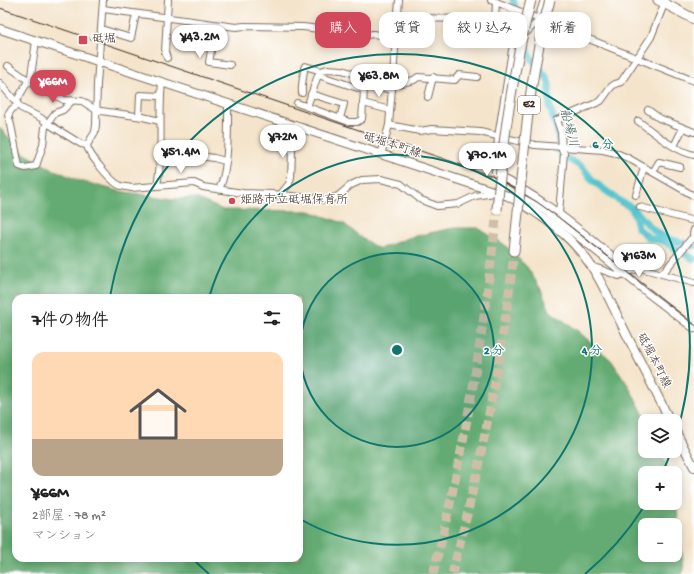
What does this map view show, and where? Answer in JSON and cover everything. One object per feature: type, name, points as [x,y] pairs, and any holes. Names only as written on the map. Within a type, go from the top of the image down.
[{"type":"highway","name":"E2","points":[[497,210],[509,100],[531,0]]},
{"type":"highway","name":"E2","points":[[514,251],[529,102],[540,41],[550,0]]},
{"type":"highway","points":[[663,1],[694,19]]},
{"type":"main road","name":"砥堀本町線","points":[[0,29],[494,193],[508,196],[530,208],[561,231],[580,251],[591,266],[666,414]]},
{"type":"main road","points":[[682,444],[694,467]]},
{"type":"street","points":[[103,0],[96,125],[95,132],[87,144],[87,148],[93,158],[117,184],[131,188],[194,183],[243,193],[328,200],[338,196],[351,185],[362,180],[381,179],[401,184],[422,200],[437,206],[458,204],[476,196],[494,193]]},
{"type":"street","points":[[167,58],[165,52],[168,0]]},
{"type":"street","points":[[398,12],[399,0]]},
{"type":"street","points":[[540,12],[544,0]]},
{"type":"street","points":[[435,18],[495,20],[493,1],[535,18]]},
{"type":"street","points":[[559,213],[564,153],[561,132],[557,120],[601,101],[611,87],[621,82],[651,37],[663,1]]},
{"type":"street","points":[[102,9],[166,19],[236,27],[303,27],[343,30],[367,35],[379,35]]},
{"type":"street","points":[[101,29],[132,38],[136,14]]},
{"type":"street","points":[[206,24],[205,37],[212,45],[209,62],[230,65]]},
{"type":"street","points":[[535,25],[516,43],[512,50],[498,137],[495,172],[496,175],[529,192],[559,213],[613,256],[610,261]]},
{"type":"street","points":[[591,40],[694,81]]},
{"type":"street","points":[[36,41],[31,76],[17,103],[8,116],[19,166],[25,168],[36,166],[43,145],[45,127],[47,123],[54,113],[63,110],[72,101]]},
{"type":"street","points":[[381,155],[389,125],[395,48]]},
{"type":"street","points":[[8,66],[35,85],[64,100],[82,101],[96,110],[139,116],[160,121]]},
{"type":"street","points":[[302,93],[301,86],[305,66],[321,71],[327,69],[342,70],[355,74],[365,80],[367,84],[392,87],[414,80],[418,77],[433,77],[455,80],[459,75],[477,77]]},
{"type":"street","points":[[297,103],[307,107],[340,118],[349,122],[357,122],[362,119],[364,90],[318,75],[307,107]]},
{"type":"street","points":[[428,97],[433,77]]},
{"type":"street","points":[[0,83],[22,108],[41,118],[81,144],[87,144]]},
{"type":"street","points":[[157,185],[160,168],[160,96],[162,83]]},
{"type":"street","points":[[311,94],[344,104],[340,118]]},
{"type":"street","points":[[139,116],[140,95],[160,96]]},
{"type":"street","points":[[363,103],[390,110]]},
{"type":"street","points":[[219,189],[223,182],[228,138],[228,104]]},
{"type":"street","points":[[648,110],[659,118],[694,132]]},
{"type":"street","points":[[638,121],[674,146],[694,155]]},
{"type":"street","points":[[389,125],[420,130],[432,129],[480,132],[535,145],[563,146],[603,150],[616,153],[644,167],[694,196]]},
{"type":"street","points":[[280,195],[289,184],[291,177],[293,126]]},
{"type":"street","points":[[674,146],[684,128]]},
{"type":"street","points":[[193,155],[225,161]]},
{"type":"street","points":[[653,172],[659,162],[680,168]]},
{"type":"street","points":[[636,195],[644,167]]},
{"type":"street","points":[[508,196],[525,198],[546,211],[694,329]]},
{"type":"street","points":[[640,207],[694,221]]},
{"type":"street","points":[[662,274],[693,235]]},
{"type":"street","points":[[591,266],[619,276],[641,268],[694,283]]},
{"type":"green space","points":[[0,128],[22,152],[50,168],[80,181],[118,191],[174,199],[196,198],[223,210],[309,211],[343,223],[363,239],[379,249],[411,237],[453,228],[478,228],[505,245],[527,267],[540,288],[550,311],[579,332],[611,360],[628,385],[643,414],[638,414],[638,458],[663,458],[666,466],[638,466],[638,510],[677,510],[678,518],[638,518],[638,562],[682,562],[682,553],[684,570],[682,574],[0,574]]},
{"type":"waterway","name":"船場川","points":[[513,0],[529,55],[547,78],[549,84],[550,108],[557,130],[561,155],[582,167],[593,181],[621,202],[633,208],[652,229],[659,234],[668,239],[694,246]]},
{"type":"waterway","points":[[633,212],[638,228],[649,238],[664,241],[675,249],[694,259]]},
{"type":"tunnel","points":[[433,574],[454,484],[472,393],[486,302],[497,210]]},
{"type":"tunnel","points":[[452,574],[472,494],[489,414],[503,333],[514,251]]},
{"type":"railway","points":[[0,8],[494,177],[537,202],[558,217],[694,324]]},
{"type":"place","name":"砥堀","points":[[83,40]]},
{"type":"place","name":"姫路市立砥堀保育所","points":[[232,201]]}]
